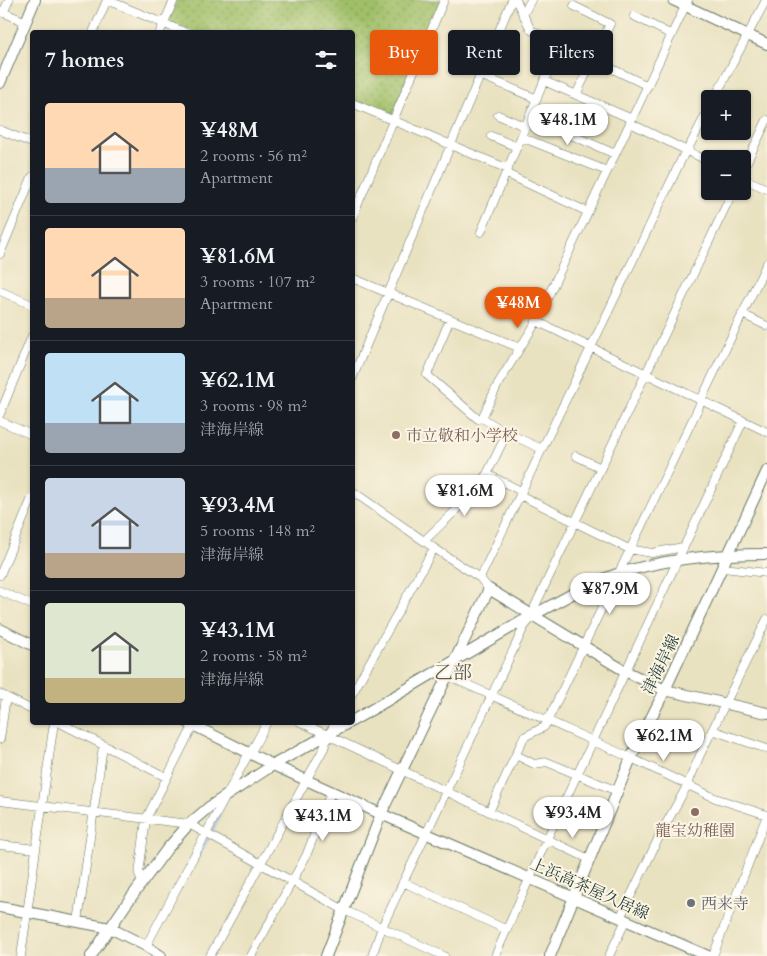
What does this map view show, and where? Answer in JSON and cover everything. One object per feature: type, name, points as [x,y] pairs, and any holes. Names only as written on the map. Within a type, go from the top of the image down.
[{"type":"street","points":[[9,0],[2,12],[26,22]]},
{"type":"street","points":[[0,83],[35,0]]},
{"type":"street","points":[[94,30],[107,0],[179,30]]},
{"type":"street","points":[[161,30],[174,0]]},
{"type":"street","points":[[355,211],[444,0]]},
{"type":"street","points":[[514,0],[531,30]]},
{"type":"street","points":[[500,30],[514,0]]},
{"type":"street","points":[[523,15],[531,0]]},
{"type":"street","points":[[673,0],[687,3],[767,44]]},
{"type":"street","points":[[719,90],[766,0]]},
{"type":"street","points":[[482,418],[499,382],[536,321],[687,3]]},
{"type":"street","points":[[574,6],[610,24],[607,30]]},
{"type":"street","points":[[634,16],[672,35]]},
{"type":"street","points":[[613,69],[648,86]]},
{"type":"street","points":[[355,368],[480,75],[537,99]]},
{"type":"street","points":[[481,232],[547,75]]},
{"type":"street","points":[[576,95],[586,75]]},
{"type":"street","points":[[544,81],[631,121],[701,158]]},
{"type":"street","points":[[355,104],[451,144],[546,194],[588,212]]},
{"type":"street","points":[[498,115],[526,127]]},
{"type":"street","points":[[530,118],[615,154]]},
{"type":"street","points":[[751,153],[767,120]]},
{"type":"street","points":[[480,578],[701,122]]},
{"type":"street","points":[[0,130],[30,143]]},
{"type":"street","points":[[492,136],[517,147]]},
{"type":"street","points":[[521,137],[607,170]]},
{"type":"street","points":[[0,254],[30,182]]},
{"type":"street","points":[[751,182],[767,189]]},
{"type":"street","points":[[372,956],[382,927],[403,882],[524,626],[534,615],[535,606],[729,200]]},
{"type":"street","points":[[489,812],[524,737],[548,722],[767,263]]},
{"type":"street","points":[[355,279],[520,348]]},
{"type":"street","points":[[0,291],[30,304]]},
{"type":"street","points":[[742,314],[767,326]]},
{"type":"street","points":[[450,320],[428,375],[478,419],[482,418],[507,433],[542,449]]},
{"type":"street","points":[[536,321],[767,432]]},
{"type":"street","points":[[0,414],[30,342]]},
{"type":"street","points":[[24,358],[30,361]]},
{"type":"street","points":[[0,421],[30,434]]},
{"type":"street","points":[[495,956],[547,839],[743,421]]},
{"type":"street","points":[[424,541],[454,512],[487,474],[507,433]]},
{"type":"street","points":[[576,456],[601,468]]},
{"type":"street","name":"津海岸線","points":[[550,956],[631,758],[665,690],[767,471]]},
{"type":"street","points":[[487,474],[629,550],[652,553],[683,547]]},
{"type":"street","points":[[355,493],[480,578],[489,589],[626,671],[665,690],[767,713]]},
{"type":"street","points":[[0,575],[30,503]]},
{"type":"street","points":[[355,689],[434,548]]},
{"type":"street","points":[[355,720],[534,615],[565,598],[617,574],[678,560],[727,554],[767,554]]},
{"type":"street","points":[[722,568],[767,573]]},
{"type":"street","points":[[326,956],[381,814],[489,589]]},
{"type":"street","points":[[0,591],[30,604]]},
{"type":"street","points":[[609,956],[623,919],[662,831],[687,786],[712,730],[767,619]]},
{"type":"street","points":[[0,629],[30,644]]},
{"type":"street","points":[[448,676],[631,758],[687,786],[715,798],[767,815],[713,956]]},
{"type":"street","points":[[0,740],[3,695],[30,709]]},
{"type":"street","points":[[21,956],[54,725]]},
{"type":"street","points":[[64,725],[166,777]]},
{"type":"street","points":[[142,884],[139,874],[146,818],[190,725]]},
{"type":"street","name":"上浜高茶屋久居線","points":[[192,725],[331,792],[708,956]]},
{"type":"street","points":[[0,907],[110,928],[151,951],[266,725]]},
{"type":"street","points":[[306,725],[484,811],[589,859]]},
{"type":"street","points":[[210,956],[307,780],[334,725]]},
{"type":"street","points":[[91,956],[167,849],[189,824],[209,807],[273,765],[346,725]]},
{"type":"street","points":[[712,730],[767,749]]},
{"type":"street","points":[[78,922],[103,746]]},
{"type":"street","points":[[516,755],[534,764],[547,762],[617,791]]},
{"type":"street","points":[[251,956],[306,856],[331,792]]},
{"type":"street","points":[[0,801],[189,824],[344,910],[444,956]]},
{"type":"street","points":[[0,845],[36,849]]},
{"type":"street","points":[[403,882],[507,930]]},
{"type":"green space","points":[[177,0],[441,0],[428,30],[370,30],[370,75],[409,75],[392,116],[355,100],[355,30],[188,30],[168,22]]},
{"type":"waterway","points":[[211,833],[220,815]]},
{"type":"waterway","points":[[195,861],[209,837]]},
{"type":"place","name":"市立敬和小学校","points":[[396,435]]},
{"type":"place","name":"龍宝幼稚園","points":[[695,812]]},
{"type":"place","name":"西来寺","points":[[691,903]]},
{"type":"district","name":"乙部","points":[[453,672]]}]
